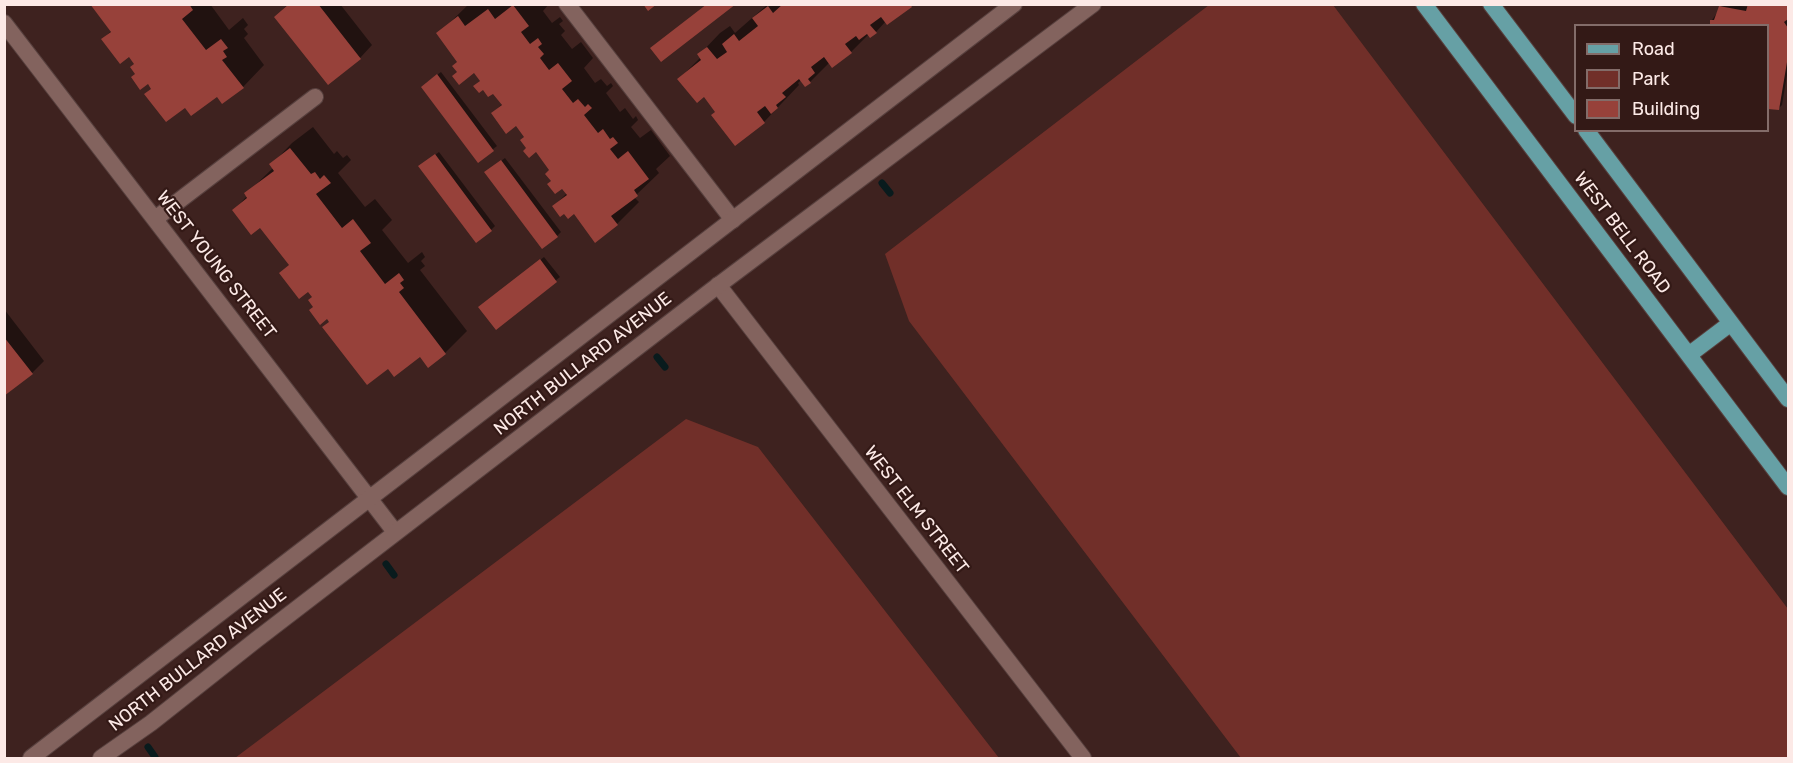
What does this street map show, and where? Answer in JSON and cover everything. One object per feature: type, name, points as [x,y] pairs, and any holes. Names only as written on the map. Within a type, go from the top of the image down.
[{"type":"main road","points":[[567,4],[734,220]]},
{"type":"main road","name":"NORTH BULLARD AVENUE","points":[[31,759],[1014,4]]},
{"type":"main road","name":"NORTH BULLARD AVENUE","points":[[101,759],[151,723],[395,532],[718,285],[1093,4]]},
{"type":"main road","name":"WEST BELL ROAD","points":[[1424,4],[1788,487]]},
{"type":"main road","points":[[1491,4],[1574,115]]},
{"type":"main road","name":"WEST YOUNG STREET","points":[[4,23],[395,532]]},
{"type":"main road","points":[[155,219],[315,97]]},
{"type":"main road","name":"WEST BELL ROAD","points":[[1588,132],[1788,399]]},
{"type":"main road","name":"WEST ELM STREET","points":[[718,285],[1083,759]]},
{"type":"main road","points":[[1690,354],[1731,323]]},
{"type":"green space","points":[[1209,5],[1333,5],[1788,609],[1788,758],[1241,758],[909,321],[885,254]]},
{"type":"green space","points":[[686,419],[758,447],[999,758],[235,758]]},
{"type":"building","points":[[90,4],[189,4],[193,10],[182,19],[206,50],[221,39],[228,48],[223,51],[227,57],[222,60],[244,88],[222,104],[217,97],[191,116],[185,108],[166,122],[144,94],[151,89],[148,84],[140,90],[131,77],[135,74],[130,67],[134,64],[129,57],[120,64],[101,39],[111,32]]},
{"type":"building","points":[[289,4],[318,4],[361,59],[328,85],[274,17]]},
{"type":"building","points":[[643,4],[657,4],[648,11]]},
{"type":"building","points":[[707,4],[736,4],[661,62],[650,48]]},
{"type":"building","points":[[783,4],[910,4],[912,7],[887,25],[881,17],[870,25],[877,33],[870,38],[867,34],[859,40],[856,36],[845,44],[852,53],[832,68],[824,57],[811,67],[815,73],[808,79],[811,83],[805,87],[799,79],[782,93],[786,97],[776,105],[778,108],[771,114],[765,106],[757,112],[765,123],[735,146],[711,115],[715,112],[704,97],[697,103],[677,79],[701,60],[697,54],[707,47],[717,59],[727,52],[722,44],[734,34],[739,41],[758,26],[752,18],[768,6],[773,13]]},
{"type":"building","points":[[1748,4],[1788,4],[1788,19],[1784,22],[1788,28],[1788,56],[1779,110],[1769,109],[1769,24],[1710,24],[1719,6],[1746,11]]},
{"type":"building","points":[[513,5],[529,26],[521,32],[530,44],[538,38],[542,44],[538,47],[544,54],[540,58],[549,70],[558,63],[572,81],[562,89],[573,103],[578,99],[585,107],[588,104],[592,108],[584,115],[598,133],[603,129],[610,139],[613,137],[618,143],[610,149],[618,159],[628,151],[649,179],[634,190],[638,196],[611,216],[618,225],[595,243],[574,214],[568,219],[564,214],[560,217],[552,206],[567,195],[562,189],[555,194],[547,184],[551,181],[545,174],[549,170],[536,152],[529,158],[523,151],[526,148],[520,140],[524,137],[516,126],[506,134],[491,113],[502,105],[493,94],[488,97],[483,90],[479,93],[473,86],[480,81],[474,73],[459,85],[452,76],[457,72],[452,66],[457,62],[436,33],[458,16],[465,26],[488,9],[495,19]]},
{"type":"building","points":[[437,74],[494,151],[478,163],[421,87]]},
{"type":"building","points":[[290,148],[311,174],[315,172],[320,179],[324,175],[331,183],[316,194],[342,228],[353,219],[371,243],[360,251],[385,284],[399,273],[404,280],[400,283],[404,288],[399,292],[446,354],[428,368],[420,357],[394,377],[388,369],[367,385],[322,327],[329,322],[327,319],[320,325],[309,310],[313,307],[308,300],[312,297],[308,292],[299,299],[279,273],[289,265],[260,228],[251,235],[232,210],[247,198],[244,193],[274,171],[269,164]]},
{"type":"building","points":[[435,154],[492,231],[476,243],[418,166]]},
{"type":"building","points":[[501,160],[558,237],[542,249],[484,172]]},
{"type":"building","points":[[540,259],[557,282],[496,330],[478,307]]},
{"type":"building","points":[[4,337],[33,374],[4,396]]},
{"type":"waterway","points":[[882,183],[890,193]]},
{"type":"waterway","points":[[657,357],[665,367]]},
{"type":"waterway","points":[[386,564],[394,575]]},
{"type":"waterway","points":[[148,747],[155,757]]}]
